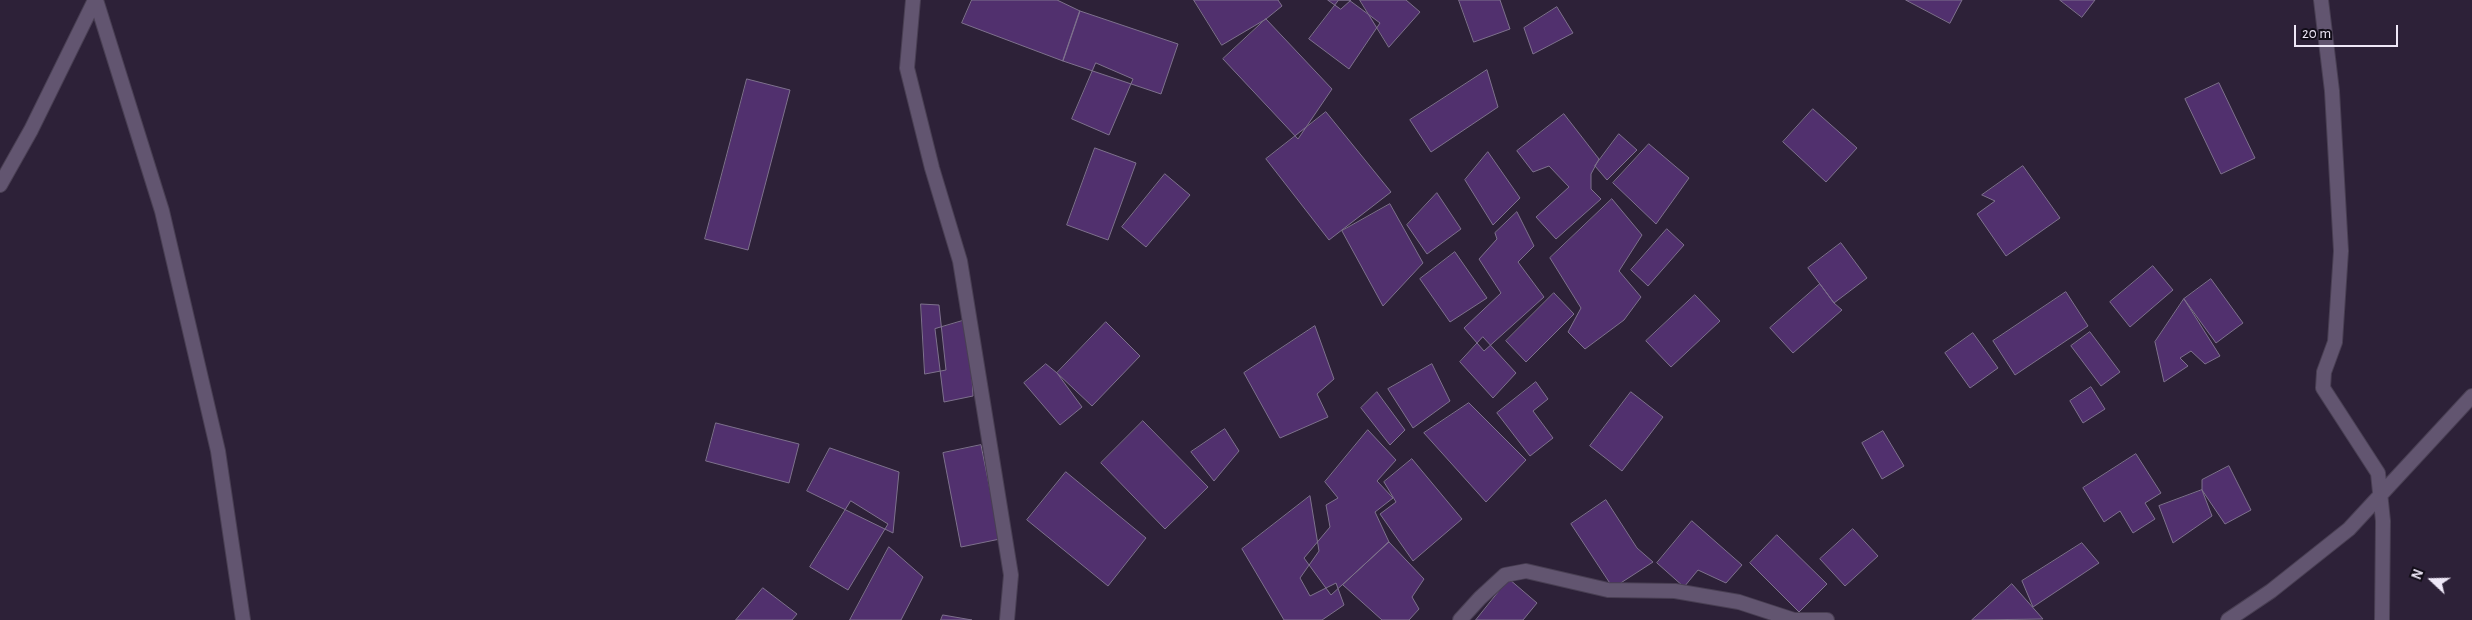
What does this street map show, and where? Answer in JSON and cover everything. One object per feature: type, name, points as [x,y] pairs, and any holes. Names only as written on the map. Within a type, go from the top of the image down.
[{"type":"street","points":[[0,185],[31,130],[96,0]]},
{"type":"street","points":[[96,0],[162,211],[218,450],[243,620]]},
{"type":"street","points":[[913,0],[907,68],[932,168],[960,262],[1011,575],[1007,620]]},
{"type":"street","points":[[2321,0],[2332,90],[2341,251],[2335,342],[2324,372],[2323,388],[2378,473],[2383,521],[2382,620]]},
{"type":"street","points":[[2228,620],[2271,591],[2349,529],[2472,396]]},
{"type":"street","points":[[1460,620],[1480,598],[1505,576],[1526,571],[1608,590],[1675,591],[1739,602],[1794,620],[1827,620]]},
{"type":"building","points":[[972,0],[1057,0],[1080,11],[1063,61],[962,23]]},
{"type":"building","points":[[1194,0],[1278,0],[1282,6],[1266,19],[1222,45]]},
{"type":"building","points":[[1328,0],[1351,0],[1341,9]]},
{"type":"building","points":[[1339,0],[1349,0],[1380,23],[1349,69],[1309,39]]},
{"type":"building","points":[[1360,0],[1406,0],[1420,12],[1389,47]]},
{"type":"building","points":[[1459,0],[1500,0],[1510,29],[1474,42]]},
{"type":"building","points":[[1906,0],[1962,0],[1950,23]]},
{"type":"building","points":[[2060,0],[2095,0],[2082,17]]},
{"type":"building","points":[[1557,7],[1573,33],[1533,54],[1524,28]]},
{"type":"building","points":[[1080,11],[1178,44],[1161,94],[1063,61]]},
{"type":"building","points":[[1266,19],[1332,89],[1298,139],[1223,59]]},
{"type":"building","points":[[1096,63],[1133,79],[1109,135],[1072,119]]},
{"type":"building","points":[[1487,70],[1498,107],[1431,152],[1410,120]]},
{"type":"building","points":[[747,79],[790,90],[748,250],[705,239]]},
{"type":"building","points":[[2219,83],[2255,158],[2221,174],[2185,99]]},
{"type":"building","points":[[1813,109],[1857,148],[1826,182],[1783,142]]},
{"type":"building","points":[[1326,112],[1391,192],[1329,240],[1266,159]]},
{"type":"building","points":[[1564,114],[1599,159],[1591,174],[1591,189],[1601,199],[1556,239],[1536,217],[1569,187],[1549,166],[1533,172],[1517,151]]},
{"type":"building","points":[[1619,134],[1637,150],[1607,180],[1595,166]]},
{"type":"building","points":[[1649,144],[1689,178],[1656,224],[1613,183]]},
{"type":"building","points":[[1095,148],[1136,163],[1108,240],[1067,225]]},
{"type":"building","points":[[1488,152],[1520,198],[1493,225],[1465,180]]},
{"type":"building","points":[[2023,166],[2060,218],[2006,256],[1977,214],[1995,201],[1982,195]]},
{"type":"building","points":[[1165,174],[1190,195],[1146,247],[1122,227]]},
{"type":"building","points":[[1437,193],[1461,229],[1427,254],[1407,225]]},
{"type":"building","points":[[1612,199],[1642,235],[1619,271],[1641,297],[1624,320],[1585,349],[1568,332],[1581,308],[1550,258]]},
{"type":"building","points":[[1390,204],[1423,263],[1383,306],[1342,231]]},
{"type":"building","points":[[1517,212],[1534,246],[1518,262],[1544,297],[1484,351],[1464,328],[1501,293],[1479,259],[1497,239],[1495,233]]},
{"type":"building","points":[[1667,229],[1684,245],[1648,286],[1631,270]]},
{"type":"building","points":[[1841,243],[1867,278],[1834,303],[1808,268]]},
{"type":"building","points":[[1455,252],[1487,298],[1450,322],[1420,279]]},
{"type":"building","points":[[2153,266],[2173,290],[2130,327],[2110,302]]},
{"type":"building","points":[[2211,279],[2243,323],[2216,343],[2184,299]]},
{"type":"building","points":[[1820,284],[1834,303],[1842,310],[1793,353],[1770,328]]},
{"type":"building","points":[[2066,292],[2088,326],[2015,375],[1993,341]]},
{"type":"building","points":[[1554,293],[1574,314],[1526,362],[1506,341]]},
{"type":"building","points":[[1695,295],[1720,321],[1671,367],[1646,341]]},
{"type":"building","points":[[2184,299],[2220,356],[2205,364],[2191,351],[2180,358],[2188,366],[2164,382],[2155,342]]},
{"type":"building","points":[[921,304],[939,305],[946,370],[925,374]]},
{"type":"building","points":[[969,319],[973,396],[944,402],[935,329]]},
{"type":"building","points":[[1106,322],[1140,356],[1092,406],[1057,373]]},
{"type":"building","points":[[1315,326],[1334,379],[1317,394],[1328,417],[1280,438],[1244,373]]},
{"type":"building","points":[[2090,332],[2120,372],[2101,386],[2071,346]]},
{"type":"building","points":[[1973,333],[1998,368],[1970,388],[1945,353]]},
{"type":"building","points":[[1483,337],[1516,373],[1493,398],[1460,362]]},
{"type":"building","points":[[1046,364],[1057,373],[1082,407],[1060,425],[1024,383]]},
{"type":"building","points":[[1432,364],[1450,401],[1413,428],[1388,389]]},
{"type":"building","points":[[1536,382],[1548,399],[1533,411],[1553,438],[1530,456],[1497,413]]},
{"type":"building","points":[[2091,387],[2105,409],[2083,423],[2070,401]]},
{"type":"building","points":[[1377,392],[1405,430],[1390,445],[1361,408]]},
{"type":"building","points":[[1631,392],[1663,417],[1622,471],[1590,446]]},
{"type":"building","points":[[1469,403],[1526,460],[1486,502],[1424,433]]},
{"type":"building","points":[[1143,421],[1208,487],[1165,529],[1101,463]]},
{"type":"building","points":[[716,423],[799,444],[789,483],[706,461]]},
{"type":"building","points":[[1225,429],[1239,451],[1214,481],[1191,452]]},
{"type":"building","points":[[1368,430],[1396,460],[1377,481],[1393,498],[1375,512],[1389,542],[1331,595],[1304,558],[1330,527],[1326,505],[1338,498],[1325,482]]},
{"type":"building","points":[[1883,431],[1904,466],[1882,479],[1862,443]]},
{"type":"building","points":[[981,445],[1000,539],[961,547],[943,453]]},
{"type":"building","points":[[830,448],[899,472],[893,533],[807,491]]},
{"type":"building","points":[[2136,454],[2161,493],[2145,503],[2155,519],[2133,533],[2120,511],[2104,522],[2083,488]]},
{"type":"building","points":[[1412,459],[1462,519],[1413,561],[1380,514],[1396,502],[1384,482]]},
{"type":"building","points":[[2229,466],[2251,510],[2225,524],[2202,490],[2202,480]]},
{"type":"building","points":[[1066,472],[1146,538],[1108,586],[1027,520]]},
{"type":"building","points":[[2202,490],[2212,516],[2173,543],[2159,506]]},
{"type":"building","points":[[1310,496],[1319,551],[1300,578],[1310,596],[1336,583],[1344,605],[1322,620],[1284,620],[1242,549]]},
{"type":"building","points":[[1606,500],[1637,548],[1653,562],[1613,588],[1571,524]]},
{"type":"building","points":[[851,501],[888,524],[848,590],[810,567]]},
{"type":"building","points":[[1692,521],[1742,565],[1726,583],[1698,570],[1684,587],[1657,563]]},
{"type":"building","points":[[1853,529],[1878,556],[1845,586],[1820,559]]},
{"type":"building","points":[[1777,535],[1827,584],[1799,612],[1750,563]]},
{"type":"building","points":[[1389,542],[1424,579],[1412,597],[1419,609],[1409,620],[1382,620],[1343,585]]},
{"type":"building","points":[[2082,543],[2099,563],[2033,607],[2022,581]]},
{"type":"building","points":[[889,547],[923,577],[901,620],[850,620]]},
{"type":"building","points":[[1509,579],[1537,603],[1523,620],[1476,620]]},
{"type":"building","points":[[2012,584],[2043,619],[1972,620]]},
{"type":"building","points":[[763,588],[797,614],[792,620],[736,620]]},
{"type":"building","points":[[943,615],[972,620],[941,620]]}]
